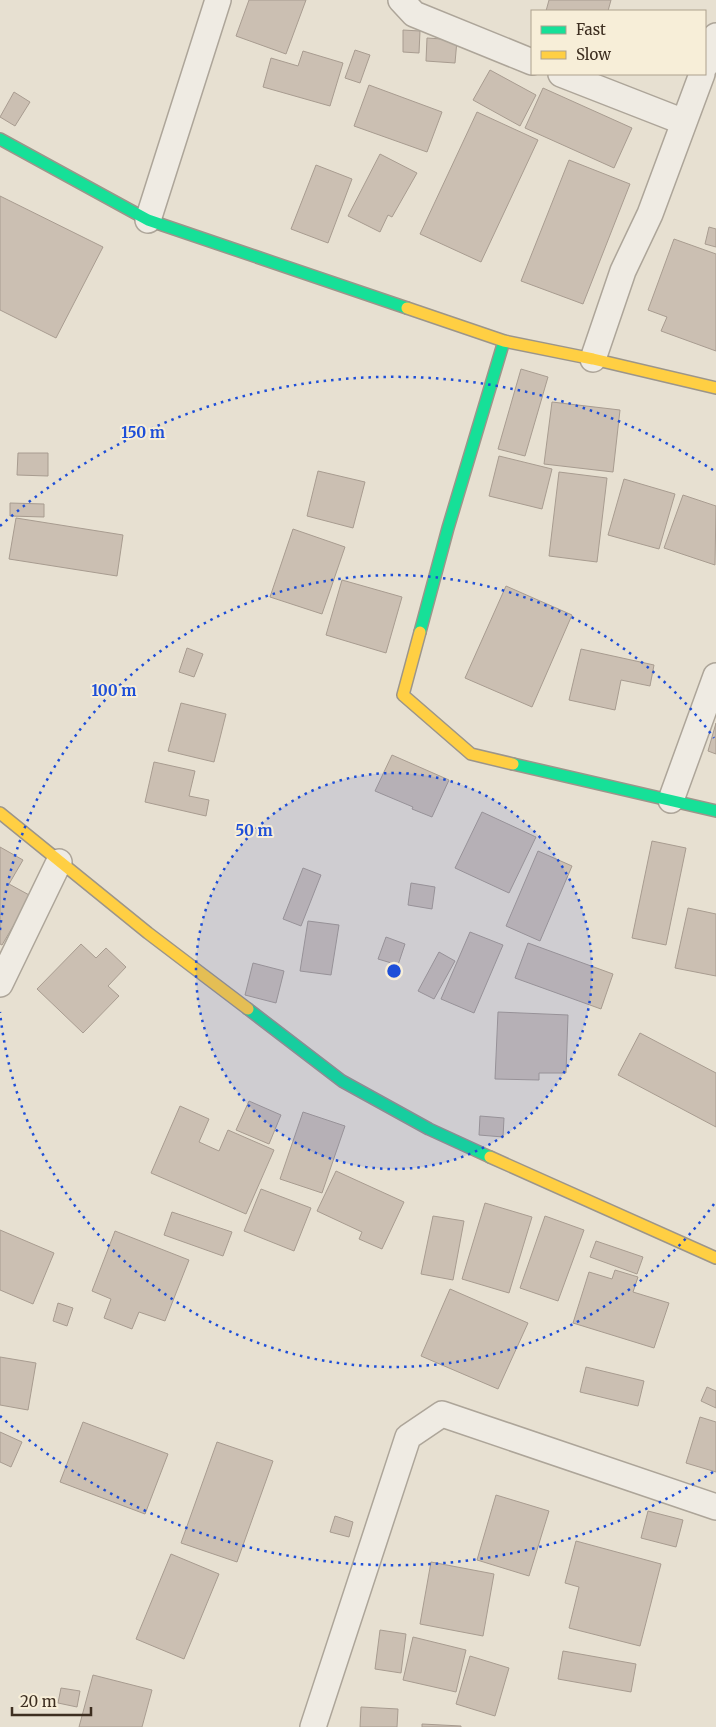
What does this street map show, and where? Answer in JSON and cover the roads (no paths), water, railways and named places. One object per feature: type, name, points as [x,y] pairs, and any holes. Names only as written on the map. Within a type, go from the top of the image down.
[{"type":"street","points":[[148,220],[218,0]]},
{"type":"street","points":[[401,0],[414,14],[531,62]]},
{"type":"street","points":[[706,63],[716,36]]},
{"type":"street","points":[[564,75],[684,122]]},
{"type":"street","points":[[593,359],[623,271],[650,214],[702,75]]},
{"type":"street","points":[[0,139],[148,220],[504,341],[593,359],[716,388]]},
{"type":"street","points":[[504,341],[448,528],[402,695],[471,754],[716,811]]},
{"type":"street","points":[[671,800],[716,676]]},
{"type":"street","points":[[0,813],[155,939],[342,1081],[429,1130],[716,1258]]},
{"type":"street","points":[[0,984],[59,862]]},
{"type":"street","points":[[313,1727],[408,1437],[442,1414],[716,1507]]}]
